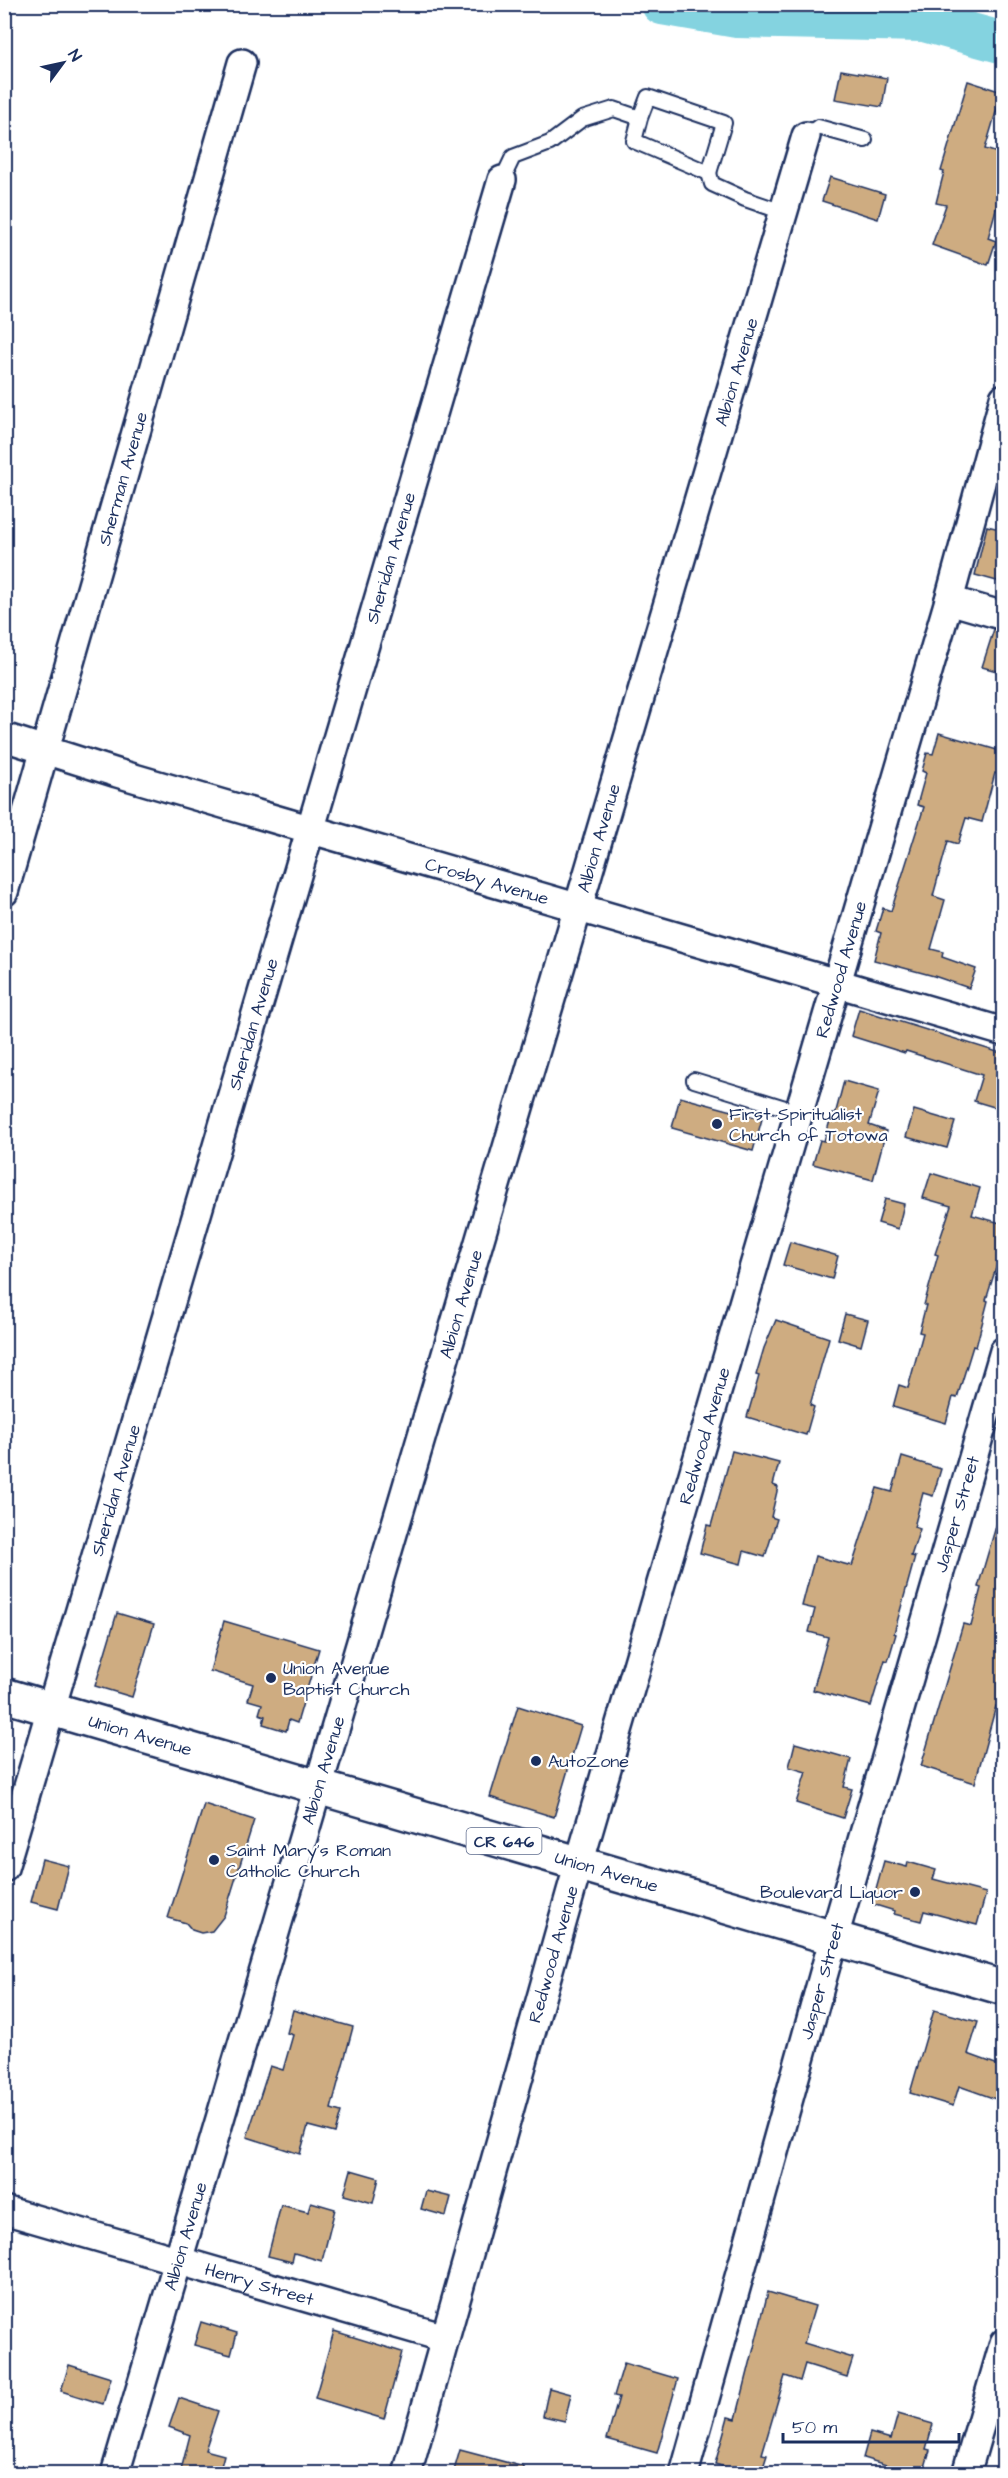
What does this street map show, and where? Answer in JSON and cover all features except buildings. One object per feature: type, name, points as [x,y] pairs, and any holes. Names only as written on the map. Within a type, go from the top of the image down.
[{"type":"main road","name":"Union Avenue","points":[[4,1695],[1004,1988]]},
{"type":"street","name":"Sherman Avenue","points":[[4,892],[47,749],[242,63]]},
{"type":"street","name":"Albion Avenue","points":[[115,2474],[806,136]]},
{"type":"street","name":"Sheridan Avenue","points":[[4,1868],[502,180]]},
{"type":"street","name":"Redwood Avenue","points":[[407,2474],[579,1863],[949,600],[1004,398]]},
{"type":"street","points":[[949,600],[1004,616]]},
{"type":"street","name":"Crosby Avenue","points":[[4,737],[117,773],[1004,1032]]},
{"type":"street","name":"Jasper Street","points":[[684,2474],[834,1937],[1004,1351]]},
{"type":"street","name":"Henry Street","points":[[4,2210],[446,2338]]},
{"type":"street","points":[[966,2474],[1004,2343]]},
{"type":"lane","points":[[709,173],[634,141],[648,97],[724,123],[709,173],[712,184],[745,199],[783,212]]},
{"type":"lane","points":[[502,180],[513,157],[550,143],[582,119],[614,109],[640,118]]},
{"type":"lane","points":[[806,136],[818,127],[865,140]]},
{"type":"lane","points":[[694,1080],[798,1112]]},
{"type":"waterway","points":[[662,4],[737,17],[924,21],[1004,43]]},
{"type":"place","name":"First Spiritualist Church of Totowa","points":[[717,1124]]},
{"type":"place","name":"Union Avenue Baptist Church","points":[[271,1678]]},
{"type":"place","name":"AutoZone","points":[[536,1761]]},
{"type":"place","name":"Saint Mary's Roman Catholic Church","points":[[214,1860]]},
{"type":"place","name":"Boulevard Liquor","points":[[915,1892]]}]
